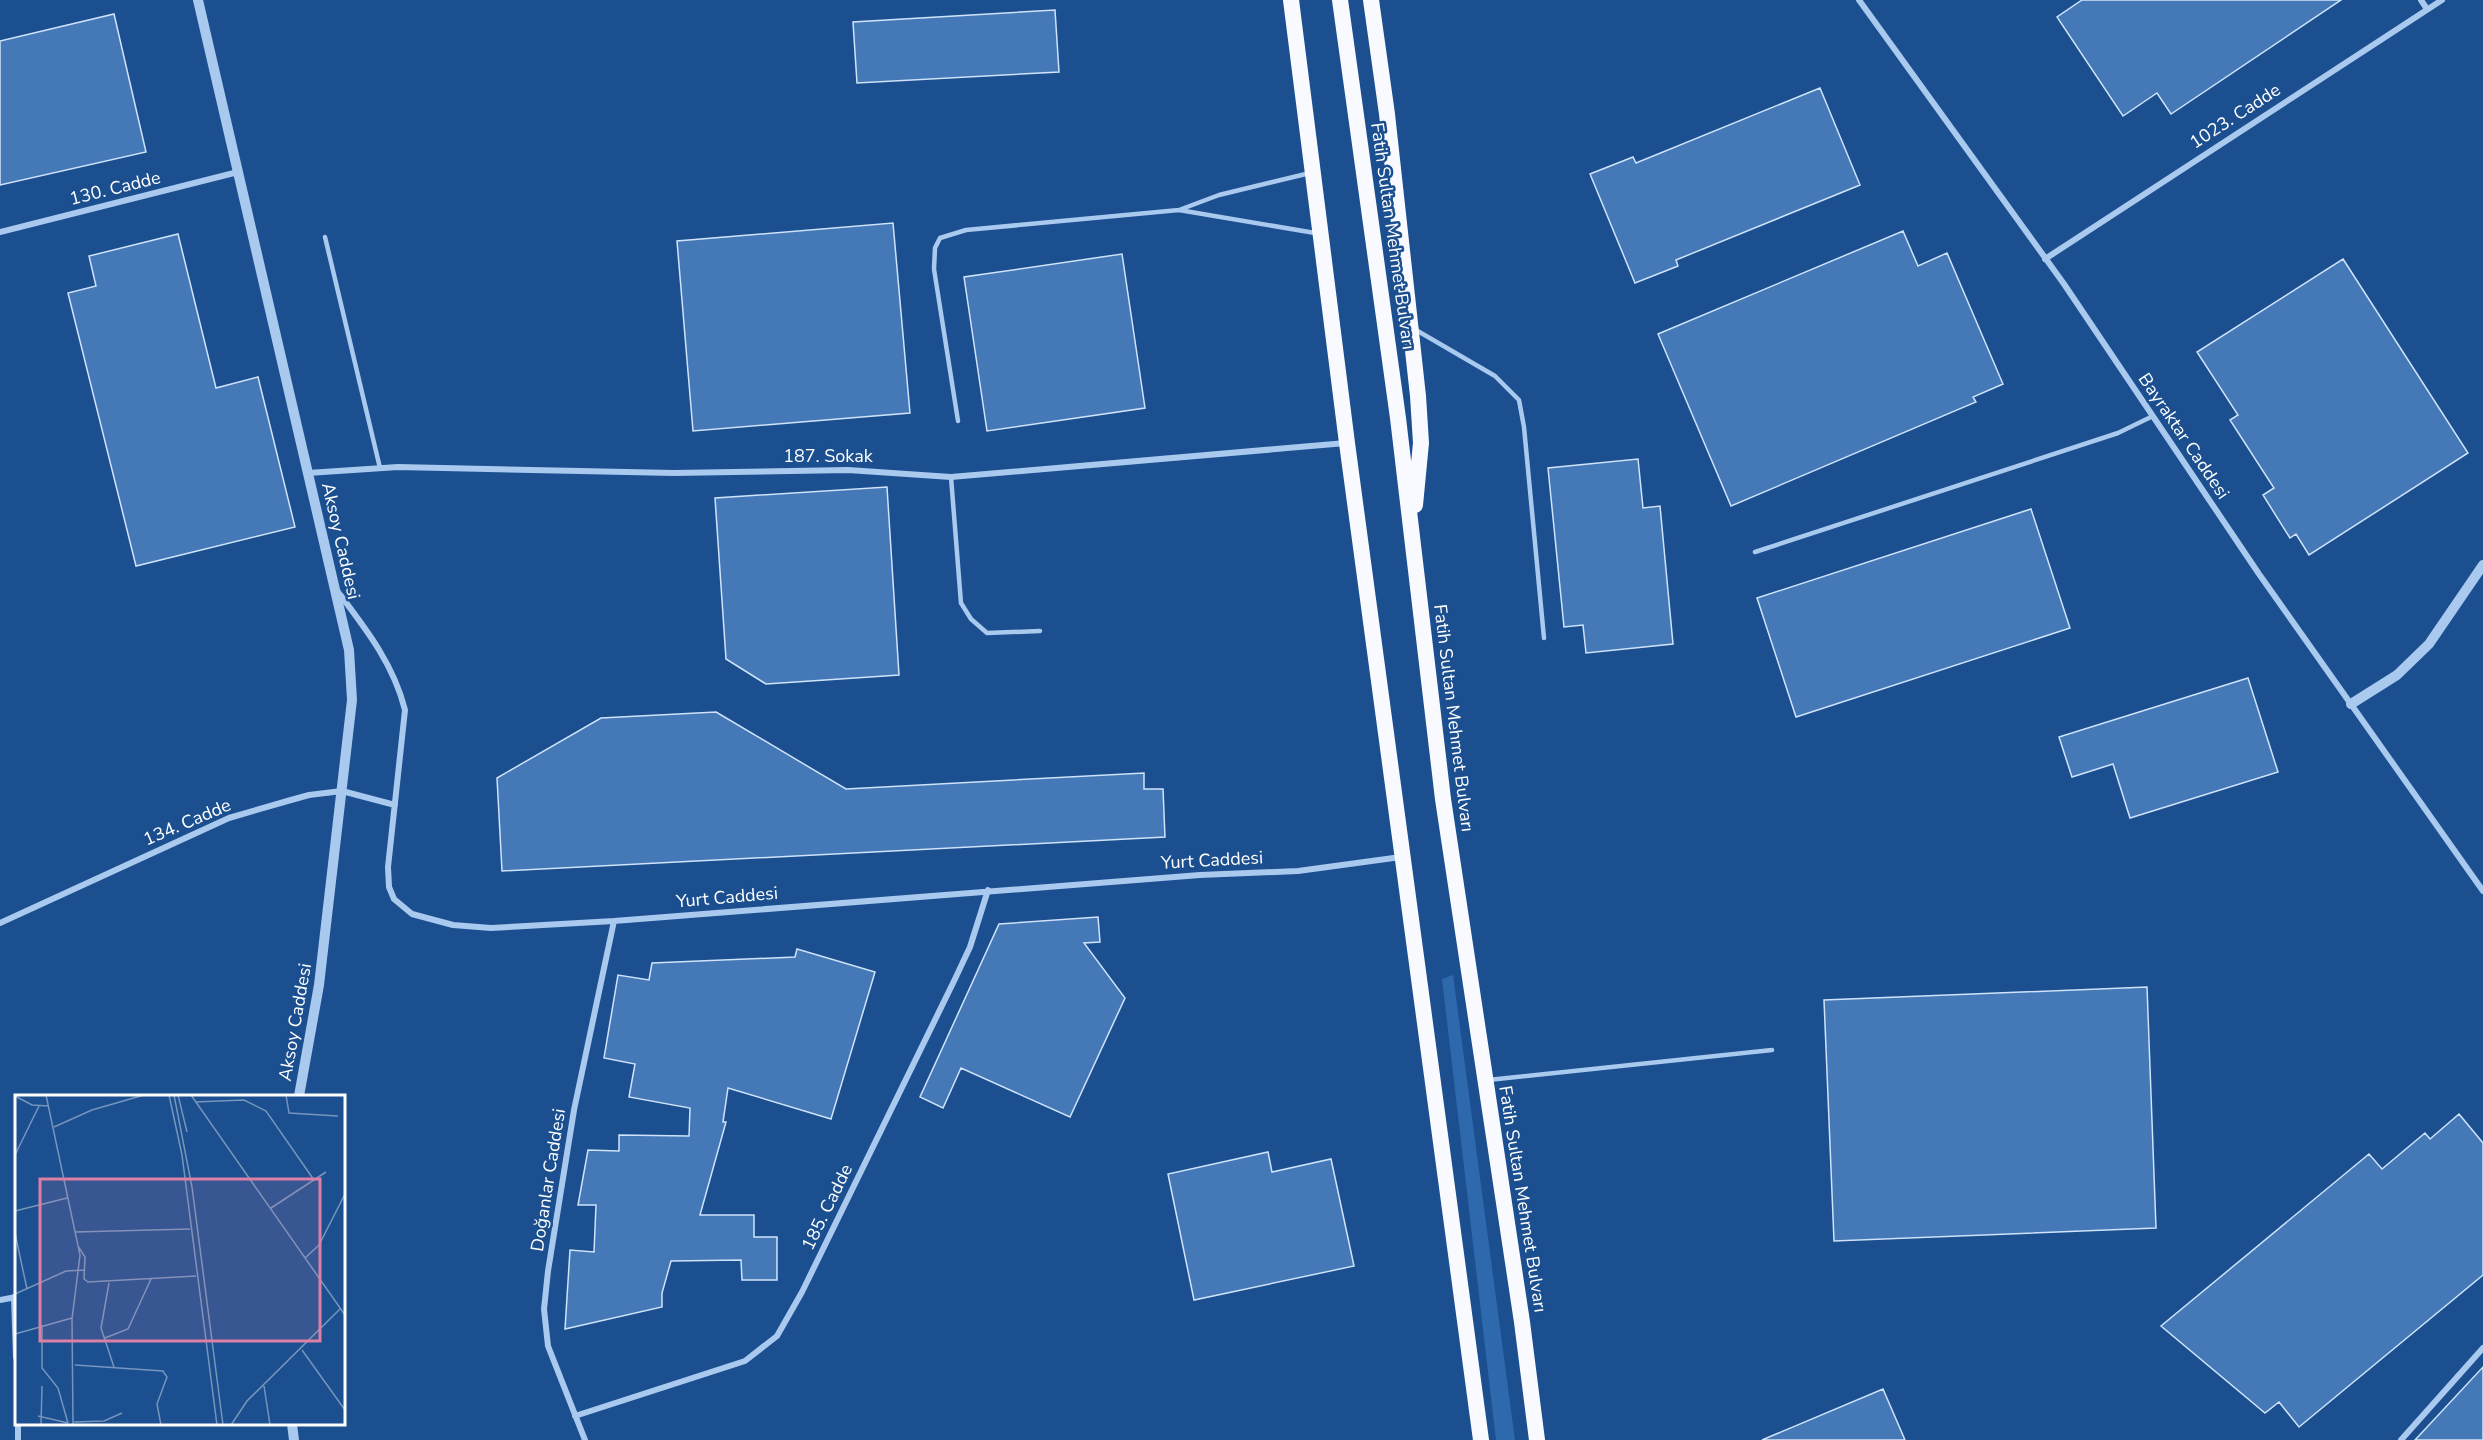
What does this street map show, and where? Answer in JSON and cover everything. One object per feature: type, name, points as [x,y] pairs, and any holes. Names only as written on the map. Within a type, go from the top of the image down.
[{"type":"highway","points":[[1284,0],[1302,81]]},
{"type":"highway","points":[[1291,0],[1347,443],[1481,1440]]},
{"type":"highway","name":"Fatih Sultan Mehmet Bulvarı","points":[[1340,0],[1362,149],[1443,799],[1522,1322],[1537,1440]]},
{"type":"highway","points":[[1371,0],[1411,327],[1421,443],[1412,539]]},
{"type":"street","name":"Aksoy Caddesi","points":[[198,0],[350,650],[352,700],[342,791],[319,985],[299,1095]]},
{"type":"street","name":"Bayraktar Caddesi","points":[[1858,0],[2045,259],[2259,574],[2483,891]]},
{"type":"street","points":[[2421,0],[2427,9]]},
{"type":"street","name":"1023. Cadde","points":[[2045,259],[2442,0]]},
{"type":"street","name":"130. Cadde","points":[[0,232],[238,172]]},
{"type":"street","name":"187. Sokak","points":[[308,473],[380,468],[674,473],[848,470],[951,477],[1347,443]]},
{"type":"street","points":[[2351,704],[2397,675],[2429,644],[2483,565]]},
{"type":"street","name":"Yurt Caddesi","points":[[334,586],[392,670],[405,710],[388,867],[389,887],[394,899],[412,914],[453,925],[491,928],[614,921],[988,890],[1200,875],[1298,872],[1402,857]]},
{"type":"street","name":"134. Cadde","points":[[0,923],[229,818],[309,795],[342,791],[395,805]]},
{"type":"street","name":"185. Cadde","points":[[575,1416],[745,1361],[777,1336],[802,1292],[955,979],[970,946],[988,890]]},
{"type":"street","name":"Doğanlar Caddesi","points":[[585,1440],[548,1346],[544,1310],[548,1271],[574,1110],[614,921]]},
{"type":"street","points":[[0,1300],[15,1297]]},
{"type":"street","points":[[2401,1440],[2483,1348]]},
{"type":"street","points":[[292,1425],[294,1440]]},
{"type":"lane","points":[[1179,210],[1219,195],[1312,172]]},
{"type":"lane","points":[[958,421],[934,269],[935,248],[940,238],[966,230],[1179,210],[1309,230],[1321,235]]},
{"type":"lane","points":[[325,237],[380,468]]},
{"type":"lane","points":[[1411,327],[1495,376],[1519,400],[1524,427],[1544,638]]},
{"type":"lane","points":[[1755,552],[2118,433],[2153,416]]},
{"type":"lane","points":[[951,477],[961,603],[971,619],[987,633],[1040,631]]},
{"type":"lane","points":[[1485,1080],[1773,1050]]},
{"type":"shaded area","points":[[1453,975],[1515,1440],[1496,1440],[1442,979]]},
{"type":"building","points":[[2082,0],[2341,0],[2171,114],[2157,93],[2123,116],[2057,17]]},
{"type":"building","points":[[1055,10],[1059,72],[857,83],[853,22]]},
{"type":"building","points":[[114,14],[146,152],[0,185],[0,41]]},
{"type":"building","points":[[1820,88],[1860,185],[1676,260],[1678,266],[1635,283],[1590,174],[1633,157],[1636,163]]},
{"type":"building","points":[[893,223],[910,413],[693,431],[677,241]]},
{"type":"building","points":[[1903,231],[1918,266],[1947,253],[2003,384],[1973,397],[1976,402],[1731,506],[1658,334]]},
{"type":"building","points":[[178,234],[216,388],[258,377],[295,527],[136,566],[68,293],[96,286],[89,256]]},
{"type":"building","points":[[1122,254],[1145,408],[987,431],[964,277]]},
{"type":"building","points":[[2343,259],[2468,453],[2309,555],[2296,534],[2290,538],[2263,495],[2274,488],[2230,420],[2238,415],[2197,352]]},
{"type":"building","points":[[1638,459],[1643,508],[1660,506],[1673,644],[1586,653],[1583,625],[1564,627],[1548,468]]},
{"type":"building","points":[[887,487],[899,675],[766,684],[726,659],[715,498]]},
{"type":"building","points":[[2031,509],[2070,628],[1796,717],[1757,598]]},
{"type":"building","points":[[2248,678],[2278,772],[2130,818],[2113,764],[2072,777],[2059,737]]},
{"type":"building","points":[[716,712],[846,789],[1144,773],[1144,789],[1163,789],[1165,837],[502,871],[497,778],[601,718]]},
{"type":"building","points":[[1098,917],[1100,942],[1084,943],[1125,998],[1070,1117],[961,1068],[943,1108],[920,1097],[999,924]]},
{"type":"building","points":[[797,949],[875,972],[831,1119],[728,1088],[723,1122],[726,1122],[700,1215],[754,1215],[754,1237],[777,1237],[777,1280],[742,1280],[741,1260],[671,1261],[662,1293],[662,1307],[565,1329],[570,1250],[594,1252],[596,1205],[578,1205],[588,1150],[619,1151],[619,1135],[689,1136],[690,1108],[629,1097],[635,1064],[604,1058],[618,975],[649,980],[652,963],[795,957]]},
{"type":"building","points":[[2147,987],[2156,1228],[1834,1241],[1824,1000]]},
{"type":"building","points":[[2459,1114],[2483,1143],[2483,1275],[2299,1427],[2279,1402],[2265,1413],[2161,1326],[2369,1154],[2382,1169],[2425,1133],[2430,1139]]},
{"type":"building","points":[[1268,1152],[1272,1172],[1331,1159],[1354,1266],[1194,1300],[1168,1174]]},
{"type":"building","points":[[2483,1367],[2483,1440],[2415,1440]]},
{"type":"building","points":[[1883,1389],[1905,1440],[1762,1440]]}]
